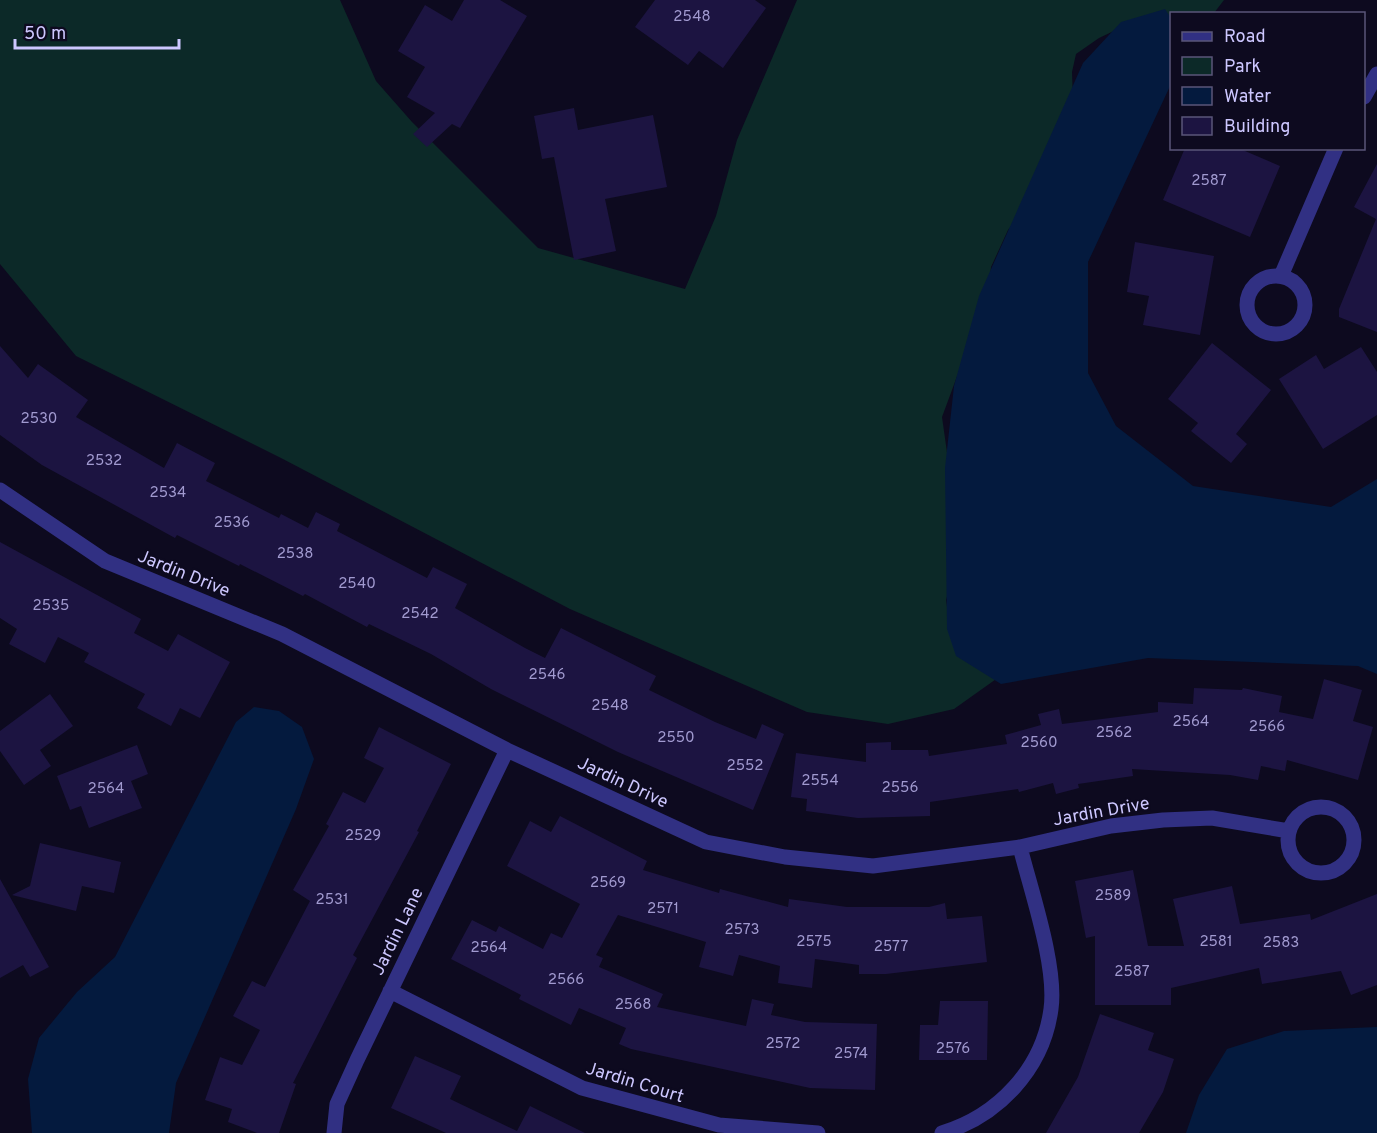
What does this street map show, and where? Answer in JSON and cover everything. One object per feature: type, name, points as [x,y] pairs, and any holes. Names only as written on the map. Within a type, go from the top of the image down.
[{"type":"street","points":[[1365,95],[1377,74]]},
{"type":"street","points":[[1281,276],[1335,150]]},
{"type":"street","name":"Jardin Drive","points":[[0,490],[105,561],[282,634],[507,750],[706,842],[762,853],[873,866],[1020,847],[1111,826],[1212,818],[1289,831]]},
{"type":"street","name":"Jardin Lane","points":[[334,1133],[338,1104],[507,750]]},
{"type":"street","points":[[1330,808],[1348,819],[1355,839],[1354,849],[1342,867],[1333,872],[1312,873],[1295,862],[1290,852],[1289,831],[1300,814],[1310,809],[1330,808]]},
{"type":"street","points":[[942,1133],[976,1120],[1016,1088],[1037,1054],[1051,1009],[1048,965],[1020,847]]},
{"type":"street","name":"Jardin Court","points":[[390,991],[582,1088],[719,1125],[818,1133]]},
{"type":"green space","points":[[0,0],[340,0],[376,81],[412,122],[538,248],[685,289],[716,216],[737,140],[797,0],[1224,0],[1215,12],[1170,12],[1170,21],[1137,20],[1099,38],[1076,54],[1072,72],[1073,102],[1031,202],[1008,230],[991,267],[989,290],[942,417],[955,509],[953,576],[946,600],[950,626],[1006,672],[954,709],[888,724],[807,712],[570,609],[281,458],[76,356],[0,264]]},
{"type":"water","points":[[1165,9],[1170,16],[1170,86],[1088,262],[1088,373],[1116,426],[1193,486],[1331,507],[1377,479],[1377,674],[1358,666],[1148,658],[1001,684],[956,656],[947,629],[945,468],[954,386],[979,296],[1083,63],[1121,22]]},
{"type":"water","points":[[254,707],[279,711],[302,727],[314,759],[296,809],[176,1083],[169,1133],[32,1133],[28,1079],[39,1038],[77,992],[115,957],[236,722]]},
{"type":"water","points":[[1377,1027],[1377,1133],[1186,1133],[1199,1095],[1227,1049],[1284,1031]]},
{"type":"building","points":[[464,0],[500,0],[527,16],[460,128],[452,124],[427,147],[413,134],[435,113],[407,97],[425,67],[398,51],[425,5],[452,21]]},
{"type":"building","points":[[655,0],[755,0],[766,8],[723,68],[699,51],[688,65],[635,27]]},
{"type":"building","points":[[574,108],[578,130],[653,115],[667,187],[605,199],[616,251],[574,260],[554,157],[542,159],[534,116]]},
{"type":"building","points":[[1184,150],[1243,150],[1280,166],[1250,237],[1163,200]]},
{"type":"building","points":[[1377,164],[1377,332],[1339,317],[1339,309],[1376,219],[1354,207]]},
{"type":"building","points":[[1135,242],[1214,256],[1200,335],[1143,325],[1149,296],[1127,292]]},
{"type":"building","points":[[1212,343],[1271,390],[1236,434],[1247,444],[1231,463],[1191,431],[1198,423],[1168,399]]},
{"type":"building","points":[[0,346],[28,378],[38,364],[88,400],[76,417],[164,468],[177,443],[215,463],[206,481],[279,518],[281,514],[308,528],[316,512],[340,524],[337,531],[427,578],[433,567],[467,584],[455,608],[545,658],[561,628],[656,676],[649,690],[715,722],[756,739],[762,724],[784,734],[753,810],[618,752],[491,689],[431,654],[369,624],[367,627],[305,594],[303,596],[177,535],[175,538],[42,465],[0,435]]},
{"type":"building","points":[[1361,347],[1377,372],[1377,415],[1323,449],[1279,379],[1316,355],[1324,369]]},
{"type":"building","points":[[0,542],[141,619],[134,633],[168,651],[178,634],[230,662],[200,718],[180,708],[171,726],[137,708],[145,694],[84,662],[89,653],[58,637],[45,663],[9,644],[17,629],[0,618]]},
{"type":"building","points":[[1324,679],[1362,690],[1353,721],[1373,727],[1358,780],[1287,760],[1285,771],[1261,766],[1258,780],[1230,775],[1132,769],[1133,776],[1078,784],[1079,788],[1056,794],[1053,783],[1019,792],[1018,789],[930,802],[930,816],[858,818],[806,811],[807,799],[791,797],[796,753],[866,762],[866,743],[891,742],[891,750],[928,750],[929,756],[1007,744],[1005,735],[1041,725],[1038,714],[1059,709],[1062,724],[1158,712],[1158,702],[1193,704],[1194,688],[1242,690],[1243,688],[1282,696],[1279,712],[1313,719]]},
{"type":"building","points":[[50,694],[73,726],[40,750],[51,766],[24,785],[0,751],[0,731]]},
{"type":"building","points":[[379,727],[451,764],[417,831],[419,832],[353,955],[357,958],[293,1083],[296,1084],[279,1133],[257,1133],[228,1122],[232,1109],[205,1100],[220,1057],[242,1065],[260,1030],[233,1016],[252,981],[265,987],[310,901],[293,890],[329,826],[326,824],[343,792],[365,803],[384,768],[364,758]]},
{"type":"building","points":[[137,745],[148,774],[131,781],[142,808],[89,828],[81,806],[70,810],[57,776]]},
{"type":"building","points":[[560,816],[647,861],[643,870],[719,893],[720,889],[788,907],[789,899],[847,907],[929,907],[945,903],[947,919],[982,916],[987,962],[886,974],[859,974],[859,965],[815,959],[812,988],[778,983],[780,966],[739,955],[733,976],[699,967],[706,942],[618,915],[596,955],[603,958],[599,967],[663,994],[657,1007],[746,1026],[752,999],[774,1004],[771,1015],[805,1022],[877,1024],[875,1090],[810,1088],[631,1049],[619,1044],[626,1028],[579,1008],[571,1025],[519,999],[521,995],[451,959],[472,920],[496,932],[499,926],[543,949],[551,933],[562,938],[580,904],[507,866],[530,821],[551,832]]},
{"type":"building","points":[[40,843],[121,862],[114,893],[82,886],[76,911],[12,895],[30,886]]},
{"type":"building","points":[[1133,870],[1148,946],[1184,946],[1173,899],[1232,886],[1240,924],[1310,914],[1311,920],[1377,894],[1377,985],[1351,995],[1341,971],[1262,984],[1259,968],[1171,988],[1171,1005],[1095,1005],[1095,936],[1086,938],[1075,881]]},
{"type":"building","points":[[0,879],[49,967],[30,977],[23,965],[0,978]]},
{"type":"building","points":[[940,1001],[988,1001],[987,1060],[919,1060],[920,1025],[938,1025]]},
{"type":"building","points":[[1100,1014],[1154,1033],[1148,1050],[1174,1059],[1163,1092],[1139,1133],[1046,1133],[1078,1077]]},
{"type":"building","points":[[415,1056],[461,1076],[450,1099],[517,1131],[530,1106],[585,1133],[446,1133],[391,1108]]}]
